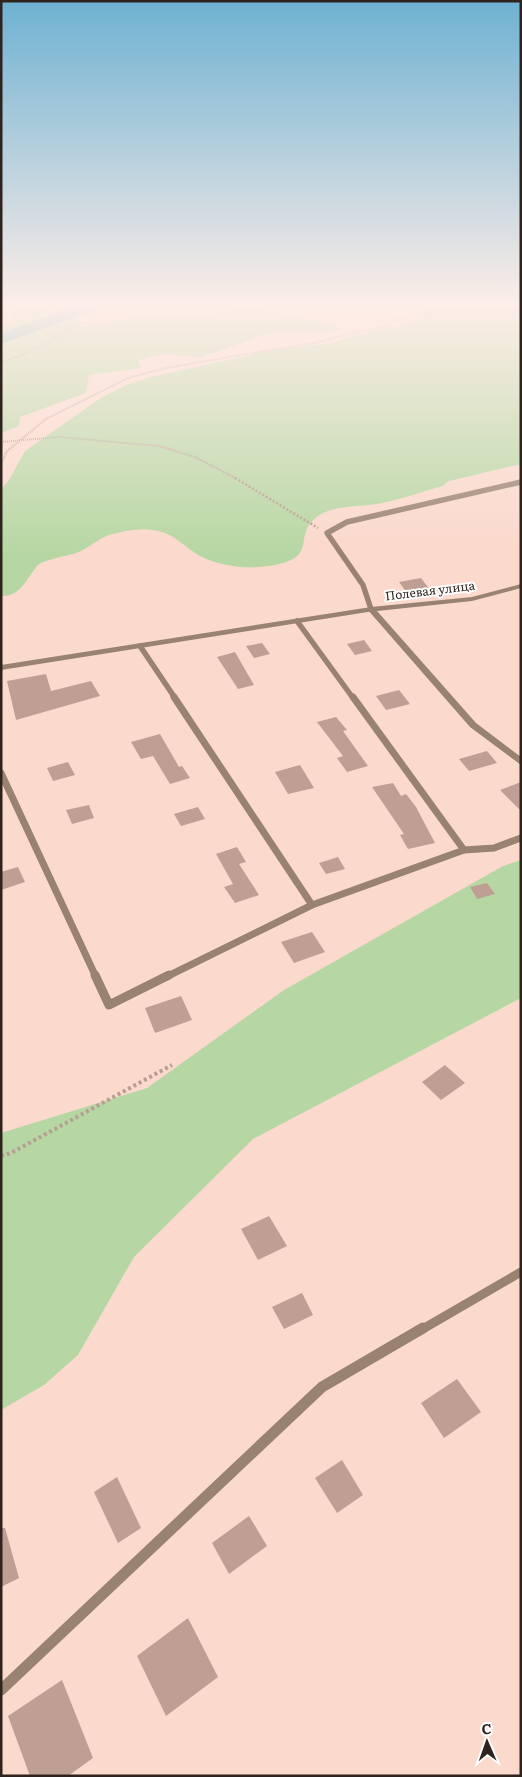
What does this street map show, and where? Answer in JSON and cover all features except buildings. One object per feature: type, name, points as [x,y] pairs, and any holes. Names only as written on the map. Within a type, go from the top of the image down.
[{"type":"street","name":"Полевая улица","points":[[1,668],[372,609],[472,599],[521,586]]},
{"type":"street","points":[[372,609],[473,724],[521,762]]},
{"type":"lane","points":[[372,609],[363,584],[327,533],[347,522],[521,482]]},
{"type":"lane","points":[[296,621],[464,850]]},
{"type":"lane","points":[[140,646],[312,905]]},
{"type":"lane","points":[[1,773],[109,1005],[312,905],[464,850],[494,848],[521,838]]},
{"type":"lane","points":[[1,1690],[322,1387],[521,1272]]},
{"type":"path","points":[[1,464],[7,451],[46,418],[106,389]]},
{"type":"path","points":[[1,442],[59,437],[159,446],[195,458],[248,485],[327,533]]},
{"type":"path","points":[[1,1156],[11,1153],[172,1065]]},
{"type":"green space","points":[[1,389],[87,389],[86,393],[20,417],[19,426],[1,433]]},
{"type":"green space","points":[[118,389],[521,389],[521,464],[449,481],[443,486],[394,500],[324,512],[310,523],[306,530],[301,551],[297,556],[289,561],[275,565],[247,567],[218,563],[200,556],[175,538],[164,533],[145,529],[133,530],[109,535],[80,551],[40,564],[14,594],[1,596],[2,488],[9,480],[25,451],[102,397]]},
{"type":"green space","points":[[521,860],[521,998],[253,1139],[134,1257],[78,1355],[44,1385],[1,1410],[1,1133],[147,1088],[284,990],[503,866]]}]
